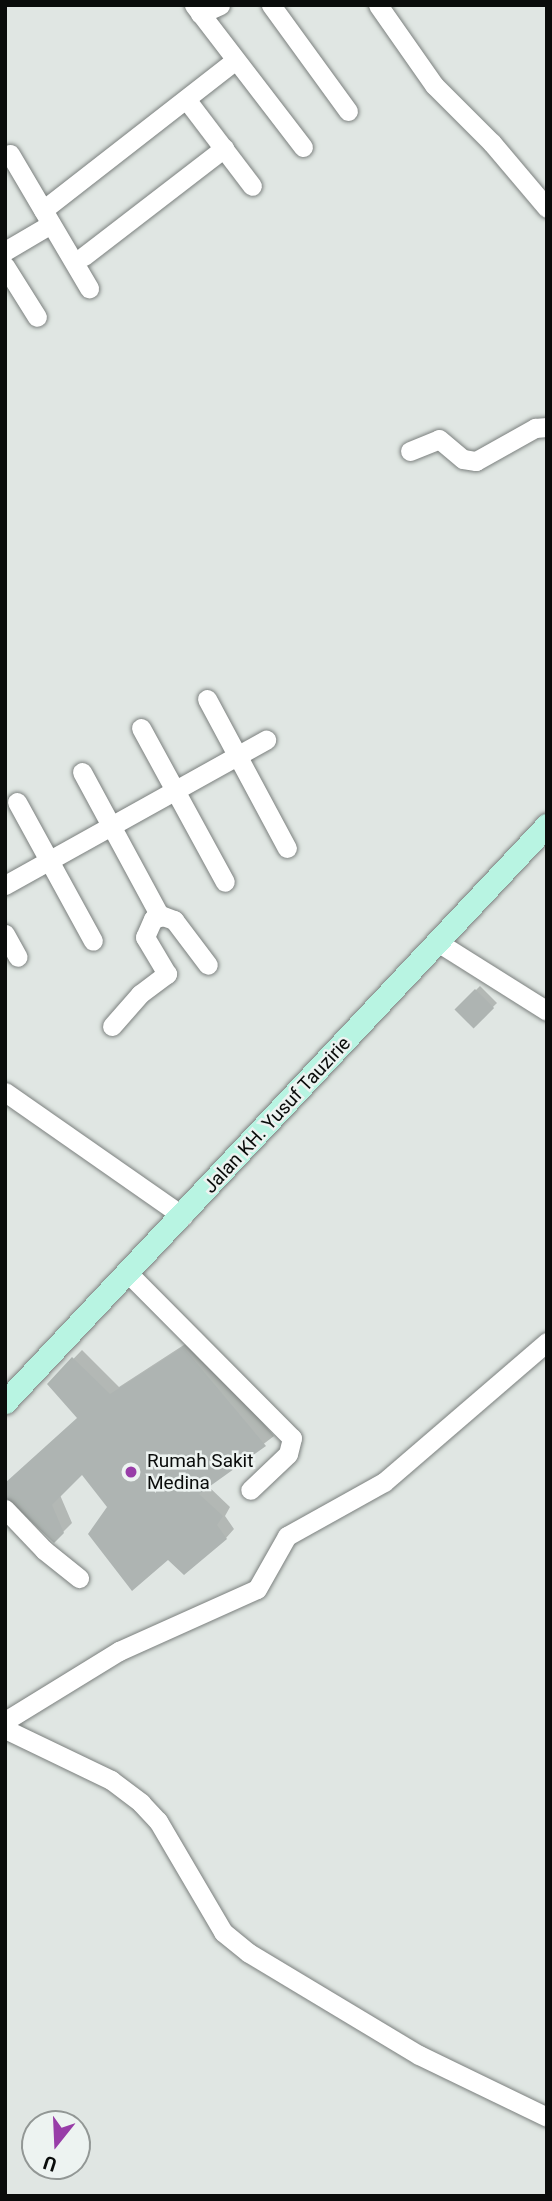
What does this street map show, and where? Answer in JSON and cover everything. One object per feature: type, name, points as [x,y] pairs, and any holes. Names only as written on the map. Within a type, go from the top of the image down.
[{"type":"main road","name":"Jalan KH. Yusuf Tauzirie","points":[[5,1402],[183,1216],[547,825]]},
{"type":"street","points":[[220,5],[197,9],[303,146]]},
{"type":"street","points":[[271,5],[348,111]]},
{"type":"street","points":[[378,5],[434,85],[492,143],[547,208]]},
{"type":"street","points":[[5,251],[236,60]]},
{"type":"street","points":[[186,99],[252,186]]},
{"type":"street","points":[[84,256],[224,148]]},
{"type":"street","points":[[10,154],[89,288]]},
{"type":"street","points":[[5,266],[37,317]]},
{"type":"street","points":[[410,451],[439,439],[463,459],[476,461],[527,432],[547,427]]},
{"type":"street","points":[[207,699],[287,848]]},
{"type":"street","points":[[141,728],[225,882]]},
{"type":"street","points":[[5,886],[266,740]]},
{"type":"street","points":[[82,772],[160,916],[174,920],[208,965]]},
{"type":"street","points":[[17,802],[93,941]]},
{"type":"street","points":[[112,1026],[140,994],[167,974],[145,937],[147,925],[160,916]]},
{"type":"street","points":[[5,934],[18,957]]},
{"type":"street","points":[[436,942],[547,1011]]},
{"type":"street","points":[[5,1092],[183,1216]]},
{"type":"street","points":[[127,1272],[292,1438],[288,1454],[250,1490]]},
{"type":"street","points":[[5,1720],[119,1651],[257,1589],[287,1536],[384,1482],[547,1342]]},
{"type":"street","points":[[5,1509],[79,1578]]},
{"type":"street","points":[[5,1729],[111,1780],[141,1802],[158,1821],[223,1932],[249,1953],[419,2056],[547,2117]]},
{"type":"building","points":[[475,989],[494,1008],[474,1029],[454,1010]]},
{"type":"building","name":"Rumah Sakit Medina","points":[[183,1347],[266,1446],[199,1494],[223,1516],[217,1525],[227,1539],[184,1575],[168,1560],[132,1591],[88,1534],[107,1507],[82,1475],[52,1505],[64,1533],[54,1543],[5,1497],[5,1483],[77,1418],[47,1384],[72,1357],[110,1394]]},
{"type":"place","name":"Rumah Sakit Medina","points":[[131,1472]]}]
